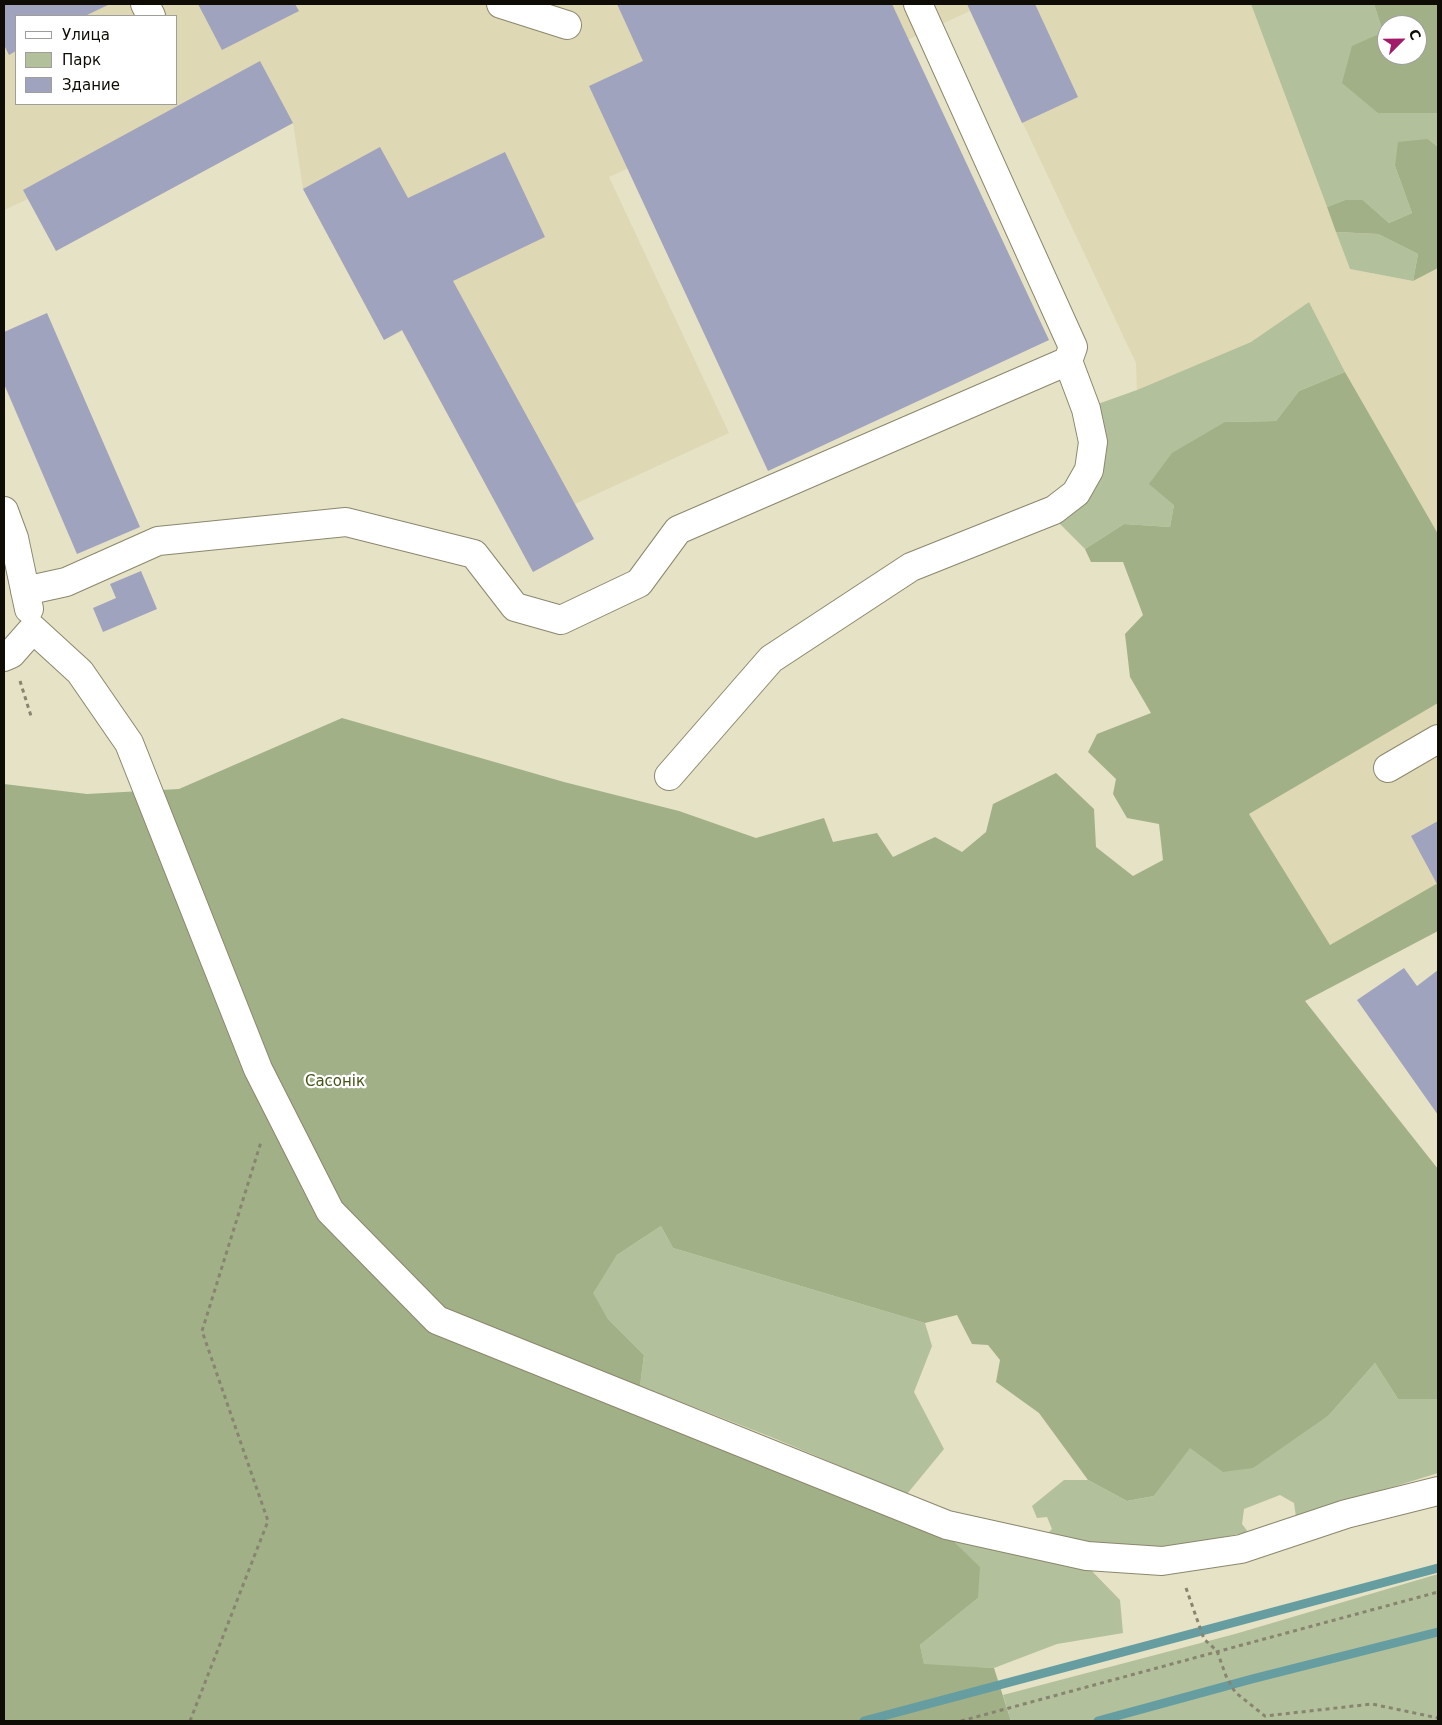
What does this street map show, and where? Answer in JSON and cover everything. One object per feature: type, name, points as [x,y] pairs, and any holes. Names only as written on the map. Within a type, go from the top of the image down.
[{"type":"street","points":[[501,4],[567,25]]},
{"type":"street","points":[[669,776],[771,658],[911,567],[1054,510],[1076,493],[1090,470],[1093,442],[1086,409],[1068,361],[1073,347],[918,4]]},
{"type":"street","points":[[25,591],[66,582],[158,541],[346,522],[474,554],[514,607],[561,620],[639,583],[678,530],[1068,361]]},
{"type":"street","points":[[4,511],[14,538],[33,629],[80,672],[129,743],[258,1069],[330,1211],[437,1320],[947,1525],[1087,1556],[1162,1561],[1241,1549],[1346,1514],[1438,1491]]},
{"type":"street","points":[[7,655],[33,629]]},
{"type":"street","points":[[1388,768],[1438,739]]},
{"type":"path","points":[[7,655],[32,716]]},
{"type":"path","points":[[190,1721],[268,1521],[202,1331],[274,1101]]},
{"type":"path","points":[[1162,1561],[1187,1589],[1204,1639],[1217,1651],[1226,1676],[1235,1692],[1265,1716],[1372,1704],[1438,1718]]},
{"type":"path","points":[[961,1721],[1438,1592]]},
{"type":"shaded area","points":[[4,4],[1251,4],[1350,269],[1413,281],[1438,268],[1438,534],[1345,372],[1309,302],[1251,342],[1137,390],[1136,363],[970,11],[609,177],[729,433],[575,504],[594,539],[533,572],[402,331],[384,340],[303,189],[293,123],[56,251],[28,199],[4,210]]},
{"type":"shaded area","points":[[1438,703],[1438,883],[1330,945],[1249,814]]},
{"type":"green space","points":[[1251,4],[1374,4],[1378,15],[1377,35],[1352,47],[1378,113],[1438,113],[1438,147],[1428,139],[1395,166],[1412,213],[1389,223],[1363,200],[1345,200],[1327,207]]},
{"type":"green space","points":[[1374,4],[1438,4],[1438,113],[1378,113],[1342,83],[1352,46],[1377,35],[1377,65],[1427,65],[1427,15],[1378,15]]},
{"type":"green space","points":[[1428,139],[1438,147],[1438,268],[1413,281],[1418,254],[1378,234],[1336,232],[1327,207],[1345,200],[1363,200],[1389,223],[1412,213],[1395,166],[1398,142]]},
{"type":"green space","points":[[1336,232],[1378,234],[1418,254],[1413,281],[1350,269]]},
{"type":"green space","points":[[1309,302],[1345,372],[1299,391],[1276,421],[1225,422],[1174,505],[1170,527],[1124,524],[1085,549],[1059,523],[1086,500],[1103,474],[1104,441],[1095,405],[1137,390],[1251,342]]},
{"type":"green space","name":"Сасонік","points":[[1345,372],[1438,534],[1438,703],[1249,814],[1330,945],[1438,883],[1438,931],[1305,1001],[1438,1169],[1438,1399],[1398,1399],[1375,1363],[1329,1415],[1253,1468],[1223,1472],[1190,1448],[1154,1496],[1127,1501],[1088,1480],[1039,1413],[996,1382],[1000,1360],[988,1345],[972,1344],[957,1315],[925,1323],[673,1248],[661,1226],[617,1255],[593,1293],[608,1319],[644,1355],[640,1386],[632,1411],[950,1538],[980,1567],[978,1598],[920,1645],[924,1664],[994,1668],[1011,1721],[4,1721],[4,784],[87,794],[179,789],[342,718],[564,782],[679,811],[756,838],[824,818],[833,842],[877,833],[893,857],[935,837],[962,852],[986,832],[993,804],[1056,773],[1094,809],[1096,847],[1133,876],[1163,860],[1159,824],[1127,818],[1113,794],[1116,779],[1088,752],[1097,734],[1151,713],[1130,677],[1125,634],[1143,615],[1123,562],[1091,562],[1085,549],[1124,524],[1170,527],[1174,505],[1149,484],[1172,453],[1225,422],[1276,421],[1299,391]]},
{"type":"green space","points":[[661,1226],[673,1248],[925,1323],[932,1346],[914,1392],[944,1449],[907,1494],[771,1437],[640,1386],[644,1355],[608,1319],[592,1293],[617,1255]]},
{"type":"green space","points":[[1375,1363],[1398,1399],[1438,1399],[1438,1473],[1296,1517],[1294,1503],[1280,1495],[1244,1509],[1242,1524],[1248,1532],[1161,1550],[1089,1547],[1044,1537],[1052,1529],[1047,1517],[1037,1518],[1032,1506],[1064,1480],[1088,1480],[1127,1501],[1154,1496],[1190,1447],[1223,1471],[1329,1415]]},
{"type":"green space","points":[[950,1538],[1087,1566],[1120,1600],[1123,1633],[1057,1644],[994,1668],[924,1665],[920,1645],[978,1598]]},
{"type":"green space","points":[[1438,1574],[1438,1721],[1011,1721],[1003,1695],[1235,1634]]},
{"type":"building","points":[[4,4],[110,4],[87,15],[15,15],[15,52],[9,55],[4,45]]},
{"type":"building","points":[[198,4],[295,4],[299,11],[222,50]]},
{"type":"building","points":[[617,4],[892,4],[1049,340],[768,471],[589,86],[643,61]]},
{"type":"building","points":[[967,4],[1035,4],[1078,97],[1022,123]]},
{"type":"building","points":[[260,61],[293,123],[56,251],[23,190]]},
{"type":"building","points":[[380,147],[408,198],[505,152],[545,237],[453,281],[594,539],[533,572],[402,330],[384,340],[303,189]]},
{"type":"building","points":[[47,313],[140,527],[77,554],[4,384],[4,332]]},
{"type":"building","points":[[141,571],[157,609],[103,632],[93,608],[116,598],[110,584]]},
{"type":"building","points":[[1438,821],[1438,883],[1437,884],[1411,836]]},
{"type":"building","points":[[1404,968],[1417,986],[1438,970],[1438,1115],[1357,1000]]},
{"type":"waterway","points":[[864,1721],[1438,1568]]},
{"type":"waterway","points":[[1098,1721],[1252,1679],[1438,1632]]}]
